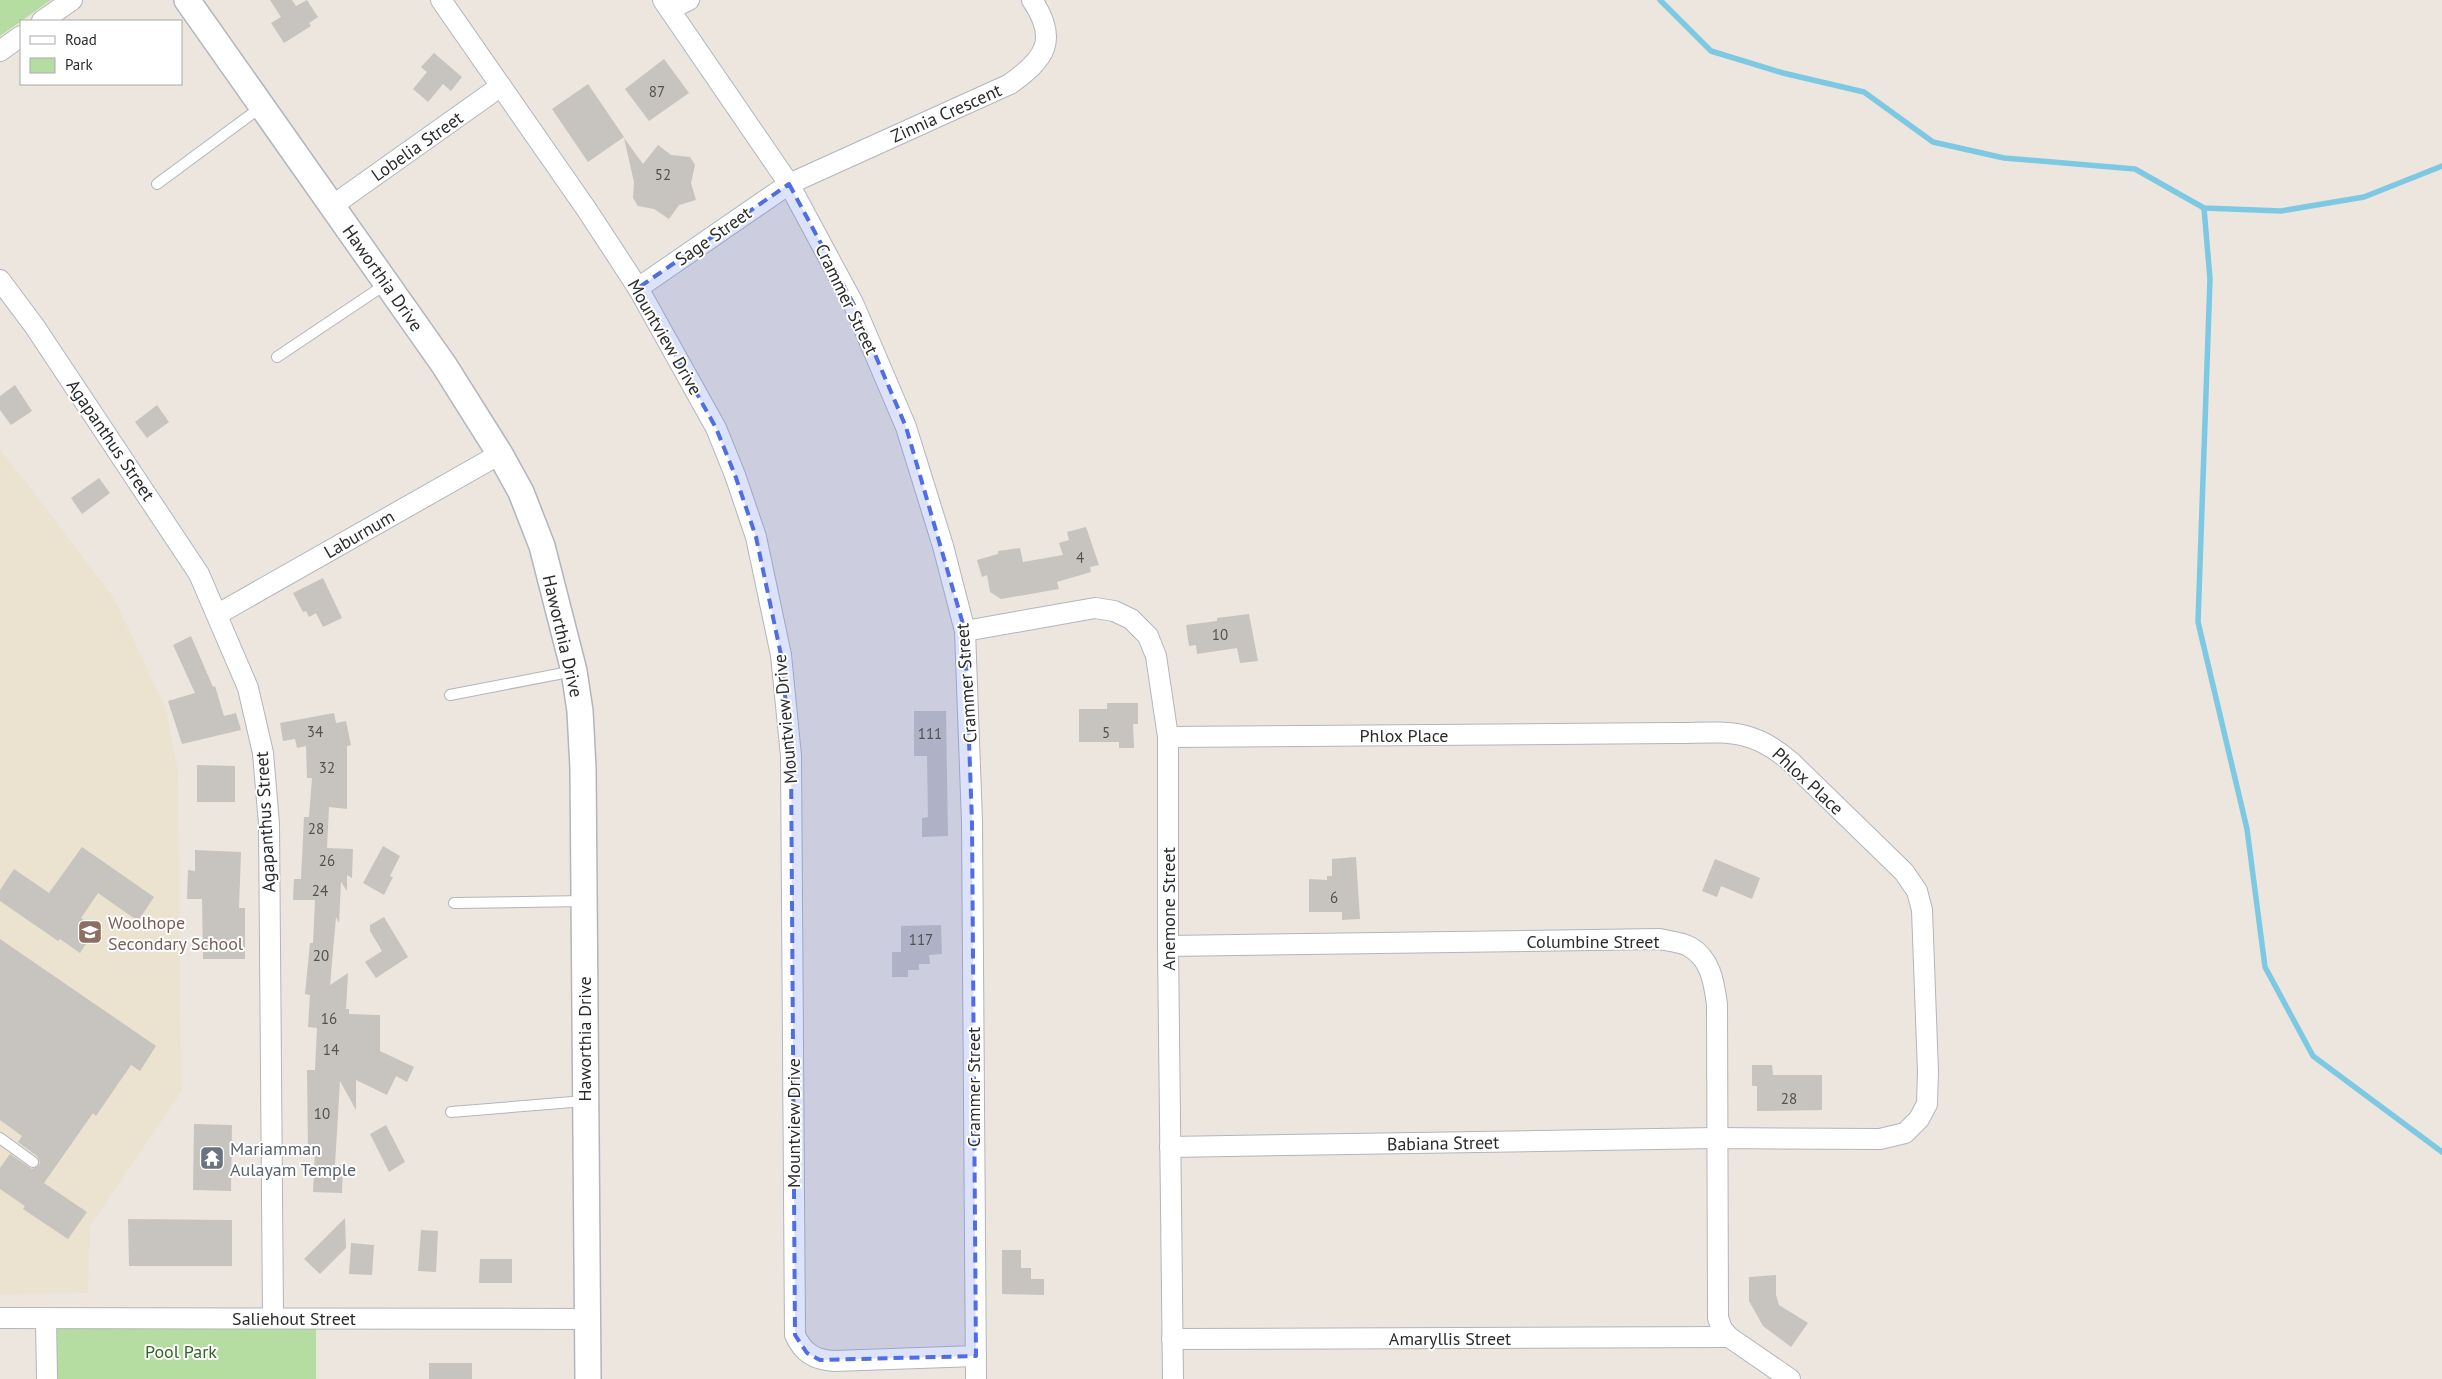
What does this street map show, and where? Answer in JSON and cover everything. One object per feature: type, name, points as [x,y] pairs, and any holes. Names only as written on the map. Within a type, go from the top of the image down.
[{"type":"street","points":[[43,20],[72,0]]},
{"type":"street","name":"Haworthia Drive","points":[[187,0],[444,365],[500,454],[521,492],[542,546],[574,671],[580,711],[584,901],[588,1379]]},
{"type":"street","name":"Mountview Drive","points":[[441,0],[587,210],[638,288],[716,428],[735,475],[756,537],[781,655],[791,756],[795,1335],[807,1353],[820,1360],[976,1356]]},
{"type":"street","points":[[666,4],[689,0]]},
{"type":"street","name":"Zinnia Crescent","points":[[789,184],[1010,84],[1029,70],[1039,60],[1045,46],[1046,29],[1032,0]]},
{"type":"street","name":"Crammer Street","points":[[666,4],[789,184],[854,305],[906,427],[943,546],[965,632],[972,812],[976,1379]]},
{"type":"street","points":[[0,51],[20,37]]},
{"type":"street","name":"Lobelia Street","points":[[332,206],[502,86]]},
{"type":"street","name":"Sage Street","points":[[638,288],[789,184]]},
{"type":"street","name":"Agapanthus Street","points":[[0,280],[35,327],[168,524],[199,574],[218,614],[248,688],[263,753],[269,824],[273,1317]]},
{"type":"street","name":"Laburnum","points":[[218,614],[500,454]]},
{"type":"street","name":"Anemone Street","points":[[965,632],[1095,608],[1114,611],[1131,619],[1142,627],[1154,646],[1168,737],[1168,946],[1173,1379]]},
{"type":"street","name":"Phlox Place","points":[[1168,737],[1737,733],[1760,740],[1774,748],[1904,872],[1917,891],[1922,910],[1928,1072],[1927,1104],[1919,1119],[1905,1133],[1880,1139],[1716,1138]]},
{"type":"street","name":"Columbine Street","points":[[1168,946],[1659,939],[1689,946],[1702,959],[1713,976],[1717,1004],[1717,1303],[1722,1329],[1729,1337]]},
{"type":"street","name":"Babiana Street","points":[[1170,1147],[1716,1138]]},
{"type":"street","name":"Saliehout Street","points":[[0,1318],[588,1319]]},
{"type":"street","points":[[46,1319],[47,1379]]},
{"type":"street","points":[[1729,1337],[1790,1379]]},
{"type":"street","name":"Amaryllis Street","points":[[1172,1339],[1729,1337]]},
{"type":"lane","points":[[158,184],[262,107]]},
{"type":"lane","points":[[277,357],[386,284]]},
{"type":"lane","points":[[450,695],[574,671]]},
{"type":"lane","points":[[454,903],[584,901]]},
{"type":"lane","points":[[451,1112],[585,1101]]},
{"type":"lane","points":[[0,1138],[33,1162]]},
{"type":"highlighted area","points":[[789,184],[854,305],[906,427],[965,631],[972,822],[976,1356],[820,1360],[807,1353],[795,1335],[791,756],[781,655],[756,537],[735,475],[716,428],[638,288]]},
{"type":"shaded area","name":"Woolhope Secondary School","points":[[0,449],[114,598],[166,709],[178,772],[181,1092],[90,1226],[88,1293],[0,1294]]},
{"type":"green space","points":[[0,0],[51,0],[20,20],[0,36]]},
{"type":"green space","name":"Pool Park","points":[[46,1321],[316,1322],[316,1379],[47,1379]]},
{"type":"building","points":[[270,0],[292,0],[296,6],[307,0],[318,17],[309,23],[311,26],[284,43],[271,23],[281,17]]},
{"type":"building","points":[[434,53],[462,77],[451,91],[443,84],[428,102],[413,89],[427,72],[421,67]]},
{"type":"building","points":[[664,59],[689,93],[649,121],[625,89]]},
{"type":"building","points":[[588,84],[624,137],[588,162],[552,109]]},
{"type":"building","points":[[624,138],[643,164],[658,145],[671,155],[690,157],[695,165],[691,183],[696,200],[679,205],[669,219],[654,209],[638,206],[633,198],[634,182]]},
{"type":"building","points":[[15,385],[32,411],[11,425],[0,410],[0,396]]},
{"type":"building","points":[[157,405],[169,422],[147,438],[135,422]]},
{"type":"building","points":[[99,478],[110,493],[82,514],[71,498]]},
{"type":"building","points":[[1086,527],[1099,565],[1090,567],[1091,572],[1057,582],[1059,589],[1001,599],[990,592],[987,575],[982,577],[977,560],[998,554],[998,551],[1020,548],[1023,562],[1063,555],[1059,543],[1069,540],[1067,532]]},
{"type":"building","points":[[323,578],[342,618],[323,627],[316,613],[309,617],[306,611],[303,612],[293,593]]},
{"type":"building","points":[[1249,614],[1258,661],[1240,663],[1237,648],[1197,654],[1196,645],[1189,646],[1186,625],[1217,621],[1217,618]]},
{"type":"building","points":[[191,636],[213,687],[215,686],[224,716],[236,713],[241,730],[182,744],[168,701],[195,693],[173,645]]},
{"type":"building","points":[[1107,703],[1138,703],[1138,724],[1133,724],[1134,748],[1119,748],[1119,742],[1079,742],[1079,709],[1107,709]]},
{"type":"building","points":[[914,711],[946,711],[948,836],[922,837],[922,818],[928,817],[927,756],[914,756]]},
{"type":"building","points":[[334,713],[336,723],[346,721],[351,745],[347,746],[347,809],[329,807],[327,848],[353,849],[352,878],[347,875],[347,891],[341,882],[339,923],[336,917],[330,985],[348,973],[346,1009],[349,1009],[349,1014],[380,1015],[380,1051],[414,1067],[407,1082],[396,1076],[387,1095],[356,1080],[356,1110],[340,1081],[335,1165],[343,1165],[342,1193],[313,1192],[315,1153],[308,1152],[307,1070],[315,1070],[317,1028],[308,1027],[310,995],[305,994],[310,943],[313,943],[315,900],[293,900],[294,879],[301,879],[304,817],[309,817],[312,778],[307,778],[306,746],[297,748],[295,739],[283,741],[280,723]]},
{"type":"building","points":[[197,765],[235,766],[235,802],[197,802]]},
{"type":"building","points":[[383,846],[400,856],[390,876],[393,877],[384,895],[363,883]]},
{"type":"building","points":[[82,847],[154,897],[138,921],[98,893],[81,918],[96,929],[80,953],[60,939],[58,941],[0,901],[0,890],[14,869],[49,893]]},
{"type":"building","points":[[195,850],[241,852],[239,908],[245,908],[245,959],[203,959],[202,899],[187,899],[188,870],[195,871]]},
{"type":"building","points":[[1356,857],[1360,919],[1342,920],[1342,912],[1309,912],[1309,879],[1327,880],[1327,876],[1332,876],[1332,859]]},
{"type":"building","points":[[1715,859],[1760,878],[1752,899],[1721,886],[1717,897],[1702,891]]},
{"type":"building","points":[[384,917],[408,957],[376,978],[365,962],[382,951],[370,931],[370,925]]},
{"type":"building","points":[[941,925],[942,954],[929,955],[930,964],[919,964],[919,970],[908,970],[908,977],[892,977],[892,952],[901,952],[901,926]]},
{"type":"building","points":[[0,939],[156,1046],[140,1071],[131,1065],[96,1116],[93,1113],[44,1183],[87,1212],[68,1239],[23,1209],[25,1206],[0,1189],[0,1168],[10,1154],[32,1169],[38,1166],[40,1162],[37,1156],[18,1142],[22,1136],[0,1120]]},
{"type":"building","points":[[1752,1065],[1772,1065],[1773,1075],[1822,1075],[1822,1110],[1757,1111],[1757,1086],[1752,1086]]},
{"type":"building","name":"Mariamman Aulayam Temple","points":[[194,1124],[232,1125],[231,1191],[193,1190]]},
{"type":"building","points":[[386,1125],[405,1162],[389,1172],[370,1134]]},
{"type":"building","points":[[345,1218],[346,1248],[320,1274],[304,1259]]},
{"type":"building","points":[[128,1219],[232,1220],[232,1266],[129,1266]]},
{"type":"building","points":[[421,1230],[438,1231],[436,1272],[418,1271]]},
{"type":"building","points":[[351,1243],[374,1245],[372,1275],[349,1274]]},
{"type":"building","points":[[1002,1250],[1021,1250],[1021,1268],[1031,1268],[1031,1279],[1044,1279],[1044,1295],[1002,1294]]},
{"type":"building","points":[[480,1259],[512,1259],[512,1283],[479,1283]]},
{"type":"building","points":[[1776,1275],[1776,1295],[1779,1305],[1808,1323],[1791,1347],[1763,1326],[1749,1301],[1749,1277]]},
{"type":"building","points":[[429,1363],[472,1363],[472,1379],[429,1379]]},
{"type":"waterway","points":[[1660,0],[1711,51],[1783,73],[1864,92],[1933,142],[2004,158],[2135,169],[2204,208],[2281,211],[2364,197],[2442,166]]},
{"type":"waterway","points":[[2204,208],[2210,279],[2198,622],[2247,829],[2265,967],[2313,1056],[2442,1152]]},
{"type":"place","name":"Woolhope Secondary School","points":[[90,932]]},
{"type":"place","name":"Mariamman Aulayam Temple","points":[[212,1158]]}]
